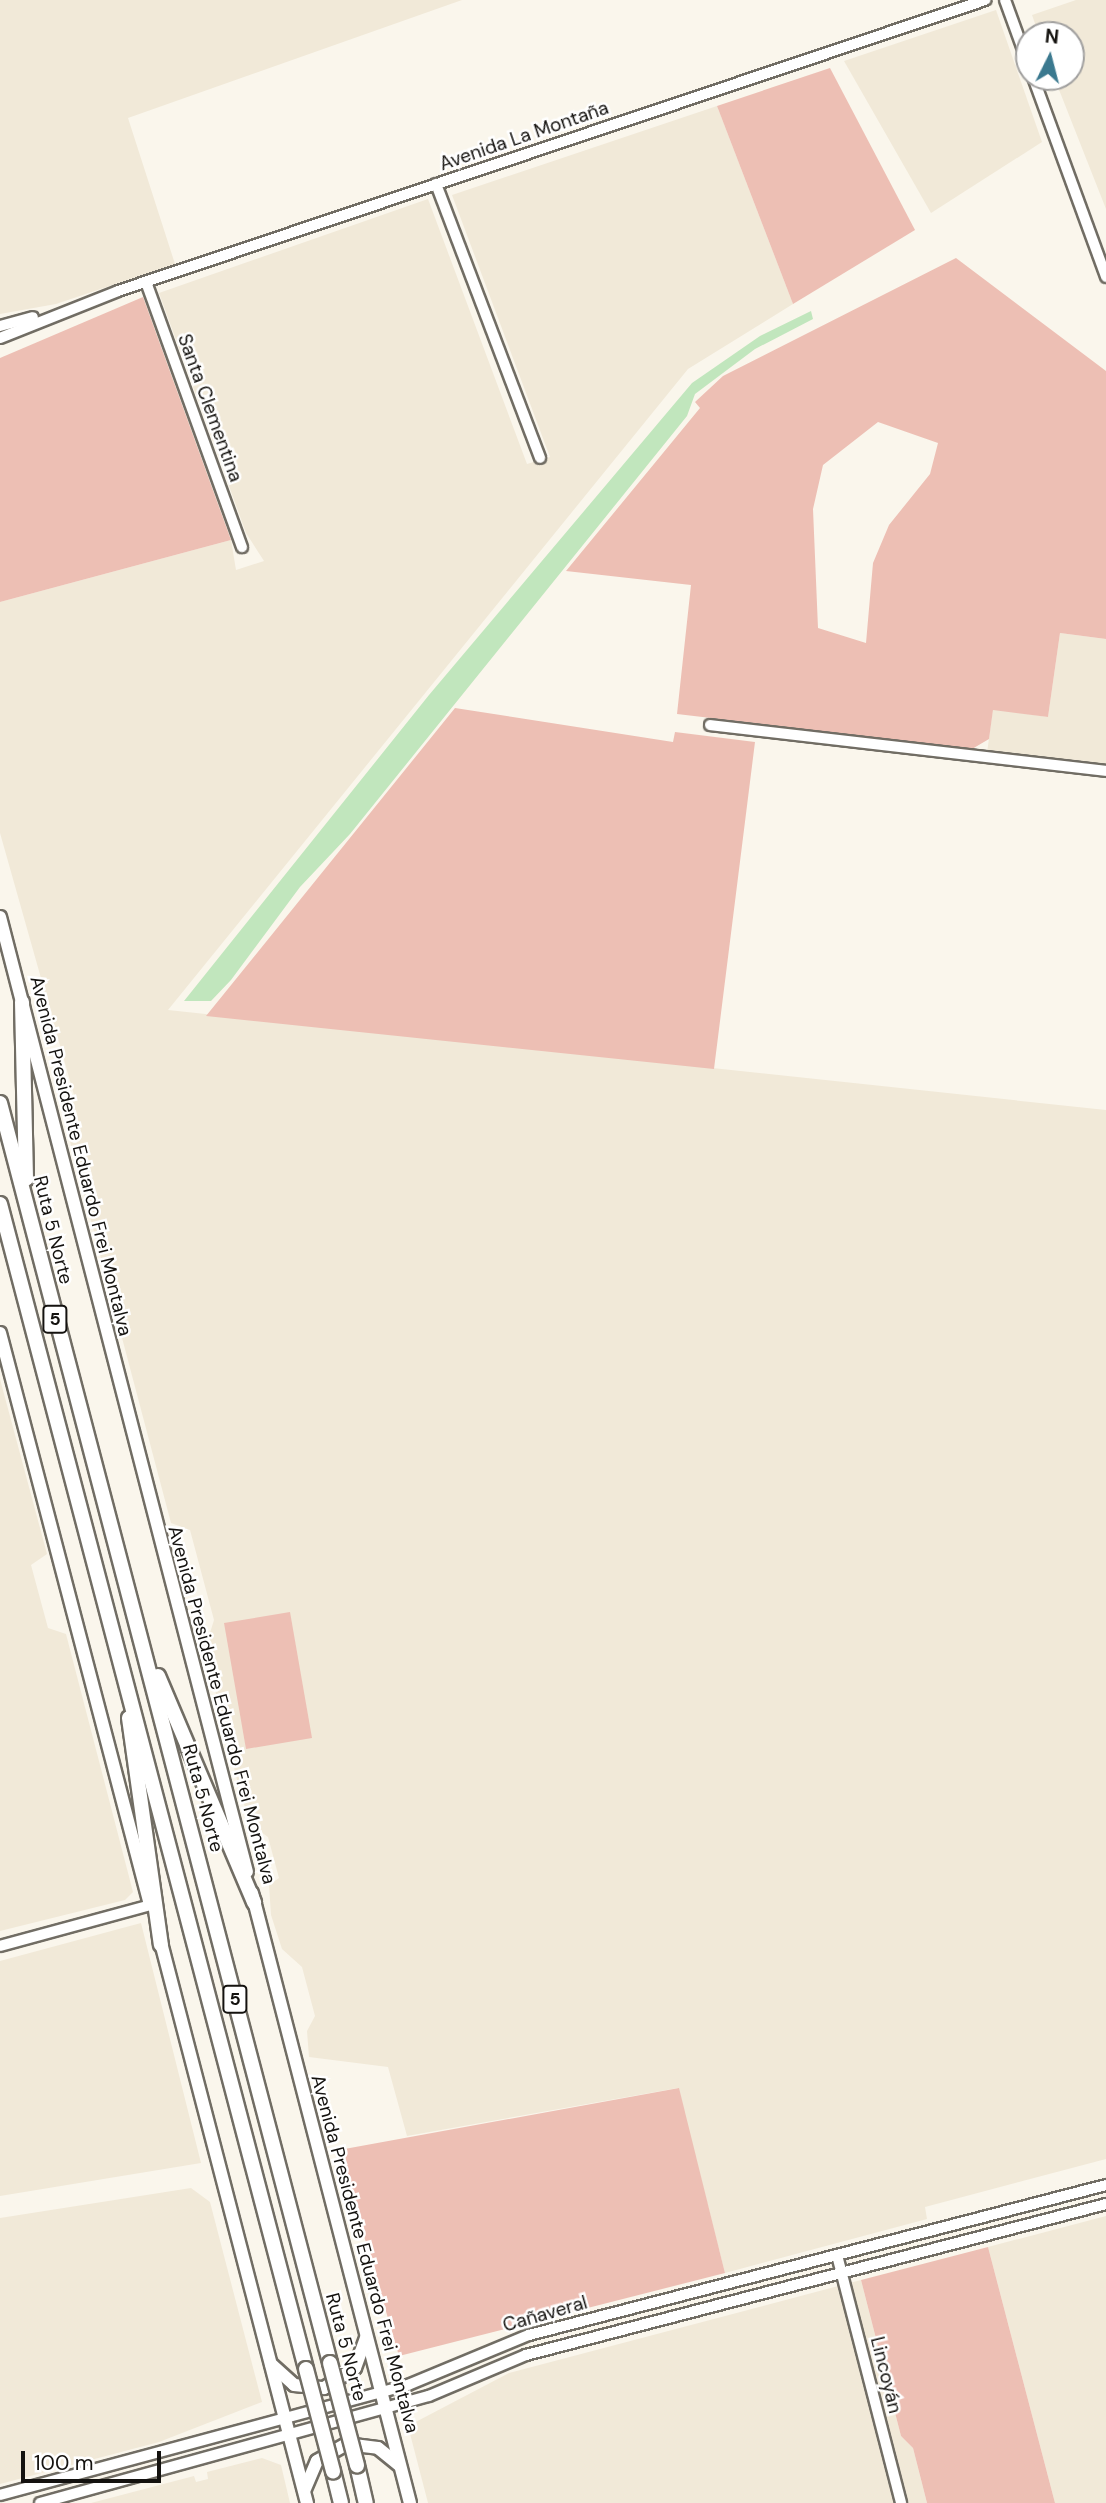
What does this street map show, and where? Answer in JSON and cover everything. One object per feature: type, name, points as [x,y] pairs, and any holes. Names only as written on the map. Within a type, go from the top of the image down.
[{"type":"highway","points":[[22,1002],[29,1212]]},
{"type":"highway","name":"Ruta 5 Norte","points":[[0,1103],[366,2503]]},
{"type":"highway","name":"5","points":[[0,1204],[124,1668],[341,2503]]},
{"type":"highway","points":[[141,1636],[254,1902]]},
{"type":"highway","points":[[124,1668],[161,1945]]},
{"type":"main road","name":"Avenida Presidente Eduardo Frei Montalva","points":[[0,917],[410,2503]]},
{"type":"main road","points":[[0,1332],[306,2499]]},
{"type":"main road","points":[[267,2358],[294,2385],[324,2388],[355,2368],[367,2335]]},
{"type":"main road","points":[[306,2499],[317,2461],[346,2444],[378,2448],[401,2468]]},
{"type":"street","name":"Avenida La Montaña","points":[[0,338],[74,307],[146,282],[985,0]]},
{"type":"street","points":[[1005,0],[1015,28]]},
{"type":"street","points":[[1038,91],[1106,276]]},
{"type":"street","points":[[436,184],[540,458]]},
{"type":"street","name":"Santa Clementina","points":[[146,282],[242,547]]},
{"type":"street","name":"Avenida La Montaña","points":[[0,326],[74,307]]},
{"type":"street","points":[[710,724],[1106,771]]},
{"type":"street","points":[[0,1946],[150,1905]]},
{"type":"street","name":"Cañaveral","points":[[0,2495],[381,2392],[529,2335],[1106,2185]]},
{"type":"street","name":"Cañaveral","points":[[40,2503],[385,2409],[526,2355],[1106,2204]]},
{"type":"street","name":"Lincoyán","points":[[837,2255],[901,2503]]},
{"type":"shaded area","points":[[0,0],[462,0],[128,118],[175,264],[56,304],[0,314]]},
{"type":"shaded area","points":[[1076,0],[1106,0],[1106,209],[1060,91],[1085,91],[1085,21],[1034,21],[1032,15]]},
{"type":"shaded area","points":[[996,10],[1015,65],[1015,91],[1024,91],[1042,142],[931,213],[844,61]]},
{"type":"shaded area","points":[[830,68],[915,230],[793,304],[717,106]]},
{"type":"shaded area","points":[[717,106],[793,304],[688,369],[168,1010],[1106,1110],[1106,2159],[925,2207],[927,2219],[725,2273],[678,2088],[407,2136],[388,2067],[309,2057],[307,2031],[315,2016],[302,1967],[282,1949],[271,1915],[269,1885],[279,1878],[268,1837],[254,1827],[242,1800],[205,1649],[214,1620],[190,1530],[171,1523],[62,1111],[74,1095],[0,833],[0,602],[231,540],[236,570],[264,561],[246,533],[159,293],[428,199],[527,464],[550,457],[452,195]]},
{"type":"shaded area","points":[[956,258],[1106,371],[1106,639],[1060,633],[1048,717],[993,710],[989,739],[972,749],[677,714],[691,585],[566,571],[700,408],[695,402],[723,376]],"holes":[[[878,422],[938,443],[930,474],[889,525],[873,563],[866,643],[818,628],[813,509],[823,465]]]},
{"type":"shaded area","points":[[143,297],[231,540],[0,602],[0,358]]},
{"type":"shaded area","points":[[811,311],[813,319],[755,349],[695,394],[687,416],[350,834],[300,887],[231,980],[211,1001],[184,1001],[429,695],[692,383],[760,336]]},
{"type":"shaded area","points":[[1060,633],[1106,639],[1106,766],[987,753],[993,709],[1048,717]]},
{"type":"shaded area","points":[[455,708],[673,742],[675,732],[755,742],[714,1069],[206,1016]]},
{"type":"shaded area","points":[[0,1379],[47,1554],[31,1565],[48,1628],[66,1634],[133,1892],[125,1900],[0,1931]]},
{"type":"shaded area","points":[[290,1612],[312,1738],[246,1749],[224,1623]]},
{"type":"shaded area","points":[[141,1923],[201,2163],[0,2196],[0,1961]]},
{"type":"shaded area","points":[[679,2088],[725,2273],[399,2356],[339,2150]]},
{"type":"shaded area","points":[[191,2188],[210,2202],[262,2402],[159,2442],[0,2484],[0,2218]]},
{"type":"shaded area","points":[[1106,2216],[1106,2503],[1055,2503],[988,2247]]},
{"type":"shaded area","points":[[988,2247],[1055,2503],[927,2503],[913,2448],[901,2436],[861,2280]]},
{"type":"shaded area","points":[[861,2280],[901,2436],[913,2448],[927,2503],[428,2503],[408,2426],[509,2373]]},
{"type":"shaded area","points":[[262,2458],[281,2465],[290,2503],[91,2503],[194,2476],[196,2482],[208,2479],[207,2472]]}]
